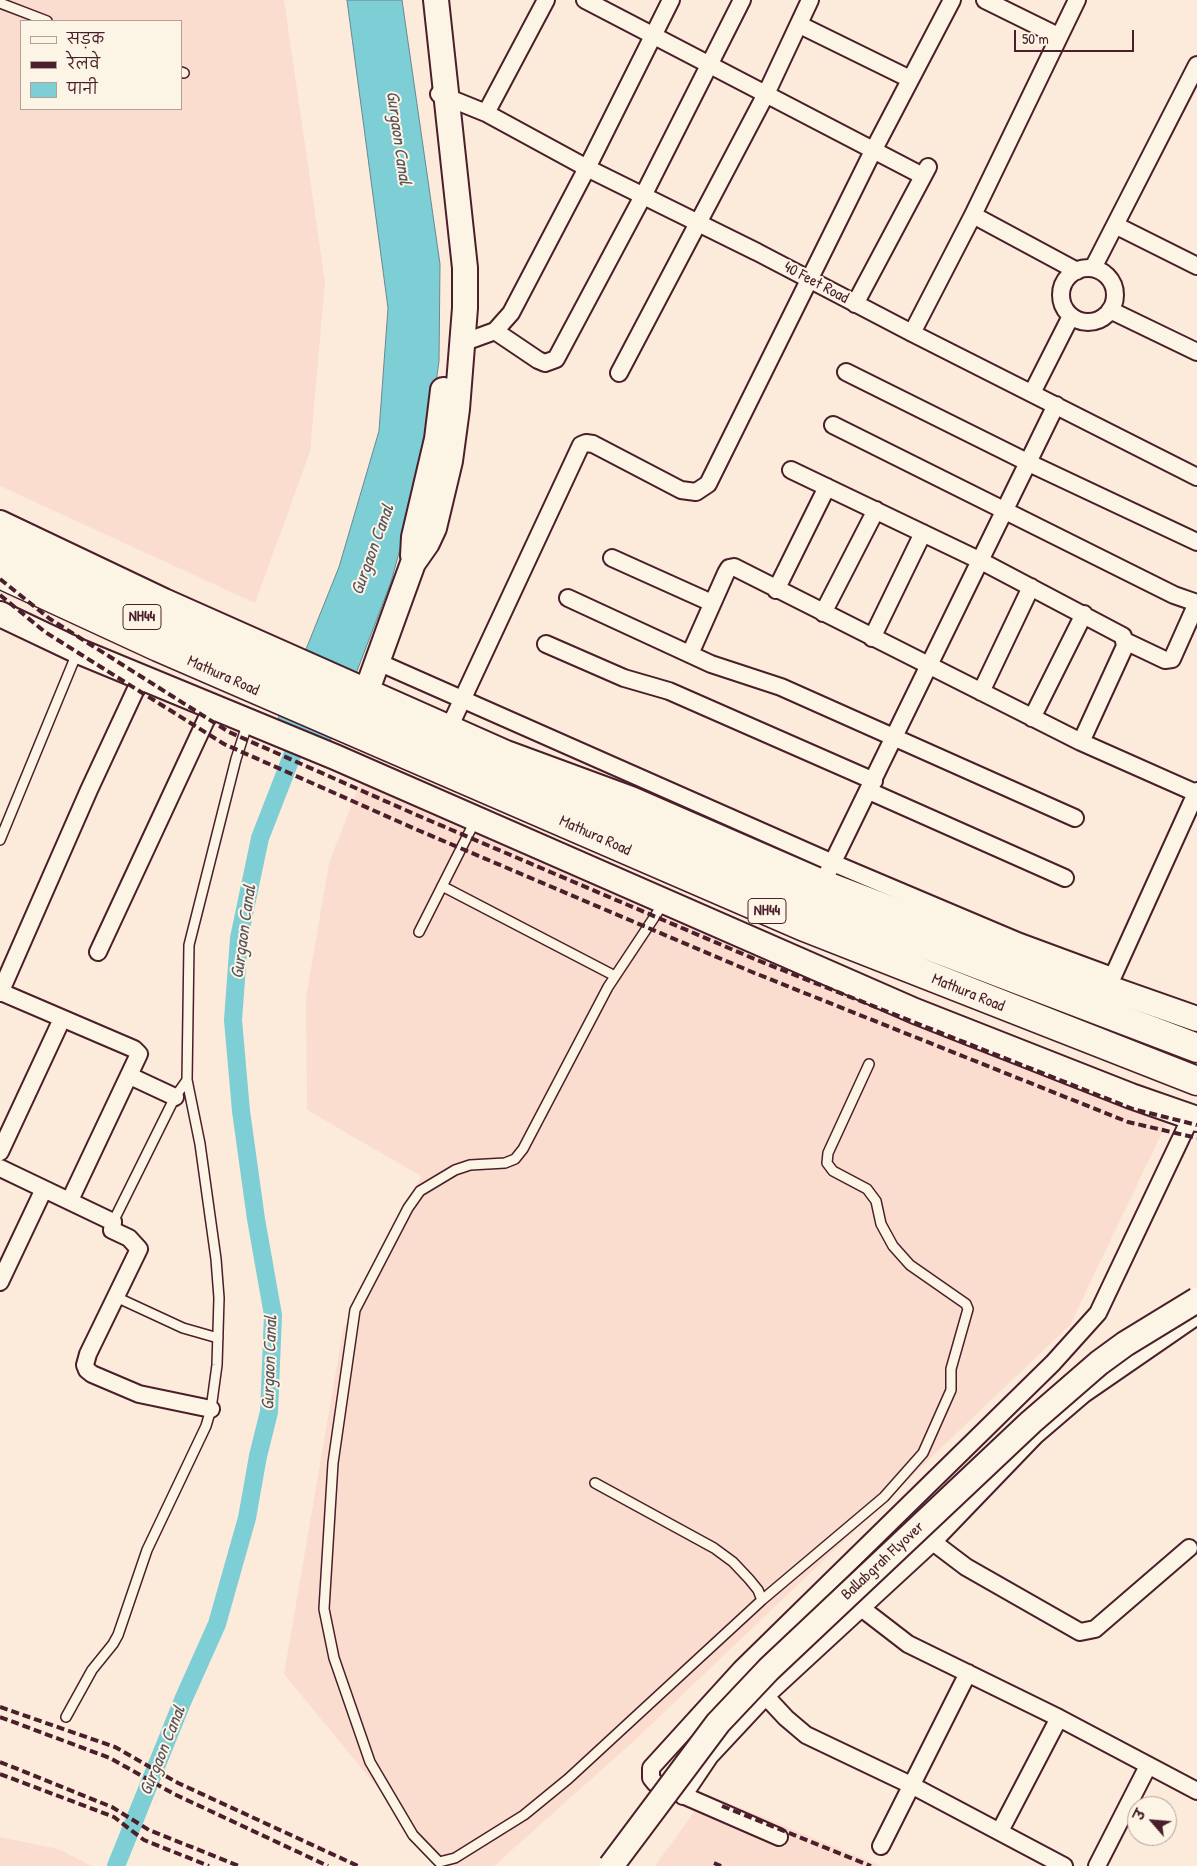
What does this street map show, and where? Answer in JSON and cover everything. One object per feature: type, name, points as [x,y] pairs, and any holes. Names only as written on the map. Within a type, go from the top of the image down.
[{"type":"highway","name":"Mathura Road","points":[[0,547],[284,690]]},
{"type":"highway","name":"Mathura Road","points":[[0,574],[284,690],[354,702],[814,902],[1197,1048]]},
{"type":"highway","name":"Mathura Road","points":[[354,702],[802,926],[1197,1081]]},
{"type":"main road","points":[[354,702],[378,662],[413,563],[427,543],[434,528],[450,461],[457,409],[465,268],[441,95],[419,0]]},
{"type":"main road","points":[[413,563],[414,537],[437,439],[451,294],[452,250],[436,0]]},
{"type":"main road","points":[[0,523],[164,601],[279,651],[354,702],[449,728],[506,754],[828,873],[978,942],[1110,982],[1197,1019]]},
{"type":"main road","name":"Mathura Road","points":[[0,614],[78,651],[329,755],[915,1011],[1194,1118]]},
{"type":"main road","name":"Ballabgrah Flyover","points":[[611,1866],[718,1724],[787,1651],[1031,1422],[1091,1370],[1110,1354],[1197,1300]]},
{"type":"street","points":[[486,113],[546,0]]},
{"type":"street","points":[[585,0],[873,151],[926,171],[855,304]]},
{"type":"street","points":[[462,343],[495,331],[511,313],[587,168],[671,0]]},
{"type":"street","points":[[495,331],[538,360],[545,363],[556,359],[643,196],[742,0]]},
{"type":"street","points":[[618,373],[766,94],[800,25],[810,0]]},
{"type":"street","points":[[449,728],[581,446],[586,443],[593,444],[681,490],[696,492],[708,484],[873,151],[952,0]]},
{"type":"street","points":[[985,0],[1058,36]]},
{"type":"street","points":[[912,333],[1077,0]]},
{"type":"street","points":[[800,25],[910,79]]},
{"type":"street","points":[[972,215],[1085,270],[1108,277],[1113,284],[1114,302],[1104,316],[1087,322],[1071,316],[1065,309],[1061,291],[1064,283],[1085,270],[1115,225],[1197,65]]},
{"type":"street","name":"40 Feet Road","points":[[441,95],[486,113],[587,168],[699,223],[1197,477]]},
{"type":"street","points":[[1115,225],[1197,266]]},
{"type":"street","points":[[1110,310],[1197,352]]},
{"type":"street","points":[[1032,392],[1071,316]]},
{"type":"street","points":[[846,372],[1029,463],[1197,542]]},
{"type":"street","points":[[378,662],[828,873],[1056,405]]},
{"type":"street","points":[[791,470],[981,561],[1118,632],[1125,641],[1169,661],[1176,654],[1197,603],[1174,595],[833,425]]},
{"type":"street","points":[[776,590],[827,487]]},
{"type":"street","points":[[823,613],[876,510]]},
{"type":"street","points":[[872,638],[923,533]]},
{"type":"street","points":[[612,558],[712,603]]},
{"type":"street","points":[[690,654],[726,573],[732,567],[1081,742],[1197,792],[1110,982]]},
{"type":"street","points":[[981,692],[1031,587]]},
{"type":"street","points":[[568,598],[711,664],[781,687],[1075,818]]},
{"type":"street","points":[[1032,718],[1084,614]]},
{"type":"street","points":[[1081,742],[1125,646],[1125,641]]},
{"type":"street","points":[[546,644],[624,678],[670,691],[1065,878]]},
{"type":"street","points":[[70,1200],[139,1057],[137,1051],[0,993],[89,790],[142,676]]},
{"type":"street","points":[[98,952],[212,707]]},
{"type":"street","points":[[0,1152],[62,1019]]},
{"type":"street","points":[[130,1076],[175,1097]]},
{"type":"street","points":[[779,1837],[655,1783],[651,1778],[651,1768],[740,1669],[1053,1363],[1098,1313],[1194,1118]]},
{"type":"street","points":[[0,1168],[113,1222],[112,1230],[130,1238],[139,1249],[88,1354],[85,1365],[87,1370],[92,1374],[139,1394],[210,1409]]},
{"type":"street","points":[[0,1282],[44,1189]]},
{"type":"street","points":[[683,1796],[710,1756],[766,1696],[860,1606],[932,1542],[1035,1436],[1084,1394],[1197,1316]]},
{"type":"street","points":[[932,1542],[966,1567],[1080,1632],[1095,1629],[1189,1548]]},
{"type":"street","points":[[860,1606],[908,1644],[1059,1718],[1197,1791]]},
{"type":"street","points":[[740,1669],[806,1735],[912,1786],[1064,1866]]},
{"type":"street","points":[[881,1846],[968,1673]]},
{"type":"street","points":[[1000,1831],[1059,1718]]},
{"type":"street","points":[[1097,1866],[1148,1766]]},
{"type":"lane","points":[[0,3],[44,20]]},
{"type":"lane","points":[[0,840],[78,651]]},
{"type":"lane","points":[[66,1717],[92,1670],[118,1635],[147,1550],[206,1426],[210,1409],[218,1338],[219,1298],[216,1259],[200,1144],[187,1080],[189,945],[236,759],[248,722]]},
{"type":"lane","points":[[419,932],[476,819]]},
{"type":"lane","points":[[442,886],[615,976]]},
{"type":"lane","points":[[665,901],[615,976],[589,1020],[516,1159],[505,1162],[470,1165],[455,1170],[420,1191],[408,1208],[355,1310],[333,1463],[324,1608],[334,1658],[370,1762],[413,1835],[432,1857],[443,1863],[504,1827],[540,1802],[762,1600],[884,1497],[923,1453],[951,1390],[951,1369],[968,1309],[966,1304],[910,1265],[893,1246],[881,1224],[876,1201],[867,1189],[833,1171],[827,1163],[828,1153],[869,1064]]},
{"type":"lane","points":[[113,1222],[175,1097],[187,1080]]},
{"type":"lane","points":[[116,1297],[183,1328],[218,1338]]},
{"type":"lane","points":[[594,1483],[714,1548],[733,1562],[749,1579],[762,1600]]},
{"type":"shaded area","points":[[0,0],[284,0],[325,282],[310,452],[255,603],[0,486]]},
{"type":"shaded area","points":[[360,783],[1169,1118],[1070,1325],[635,1740],[494,1866],[442,1866],[284,1674],[343,1330],[421,1176],[307,1110],[306,998],[329,863]]},
{"type":"shaded area","points":[[707,1794],[881,1866],[655,1866]]},
{"type":"shaded area","points":[[0,1837],[58,1849],[92,1866],[0,1866]]},
{"type":"water","points":[[347,0],[402,0],[440,264],[439,361],[426,454],[391,582],[325,755],[272,734],[339,567],[379,431],[388,308]]},
{"type":"waterway","name":"Gurgaon Canal","points":[[116,1866],[183,1700],[217,1624],[247,1518],[258,1456],[269,1412],[273,1315],[256,1219],[241,1111],[233,1020],[239,938],[260,838],[302,730]]},
{"type":"railway","points":[[0,579],[50,619],[229,732],[419,816],[757,960],[1133,1109],[1197,1125]]},
{"type":"railway","points":[[0,595],[45,632],[224,744],[413,828],[752,972],[1128,1122],[1197,1138]]},
{"type":"railway","points":[[0,1707],[115,1747],[178,1783],[358,1866]]},
{"type":"railway","points":[[0,1717],[110,1758],[174,1794],[328,1866]]},
{"type":"railway","points":[[0,1762],[112,1807],[149,1830],[239,1866]]},
{"type":"railway","points":[[0,1774],[114,1817],[144,1840],[209,1866]]},
{"type":"railway","points":[[722,1806],[871,1866]]},
{"type":"railway","points":[[714,1863],[721,1866]]}]
